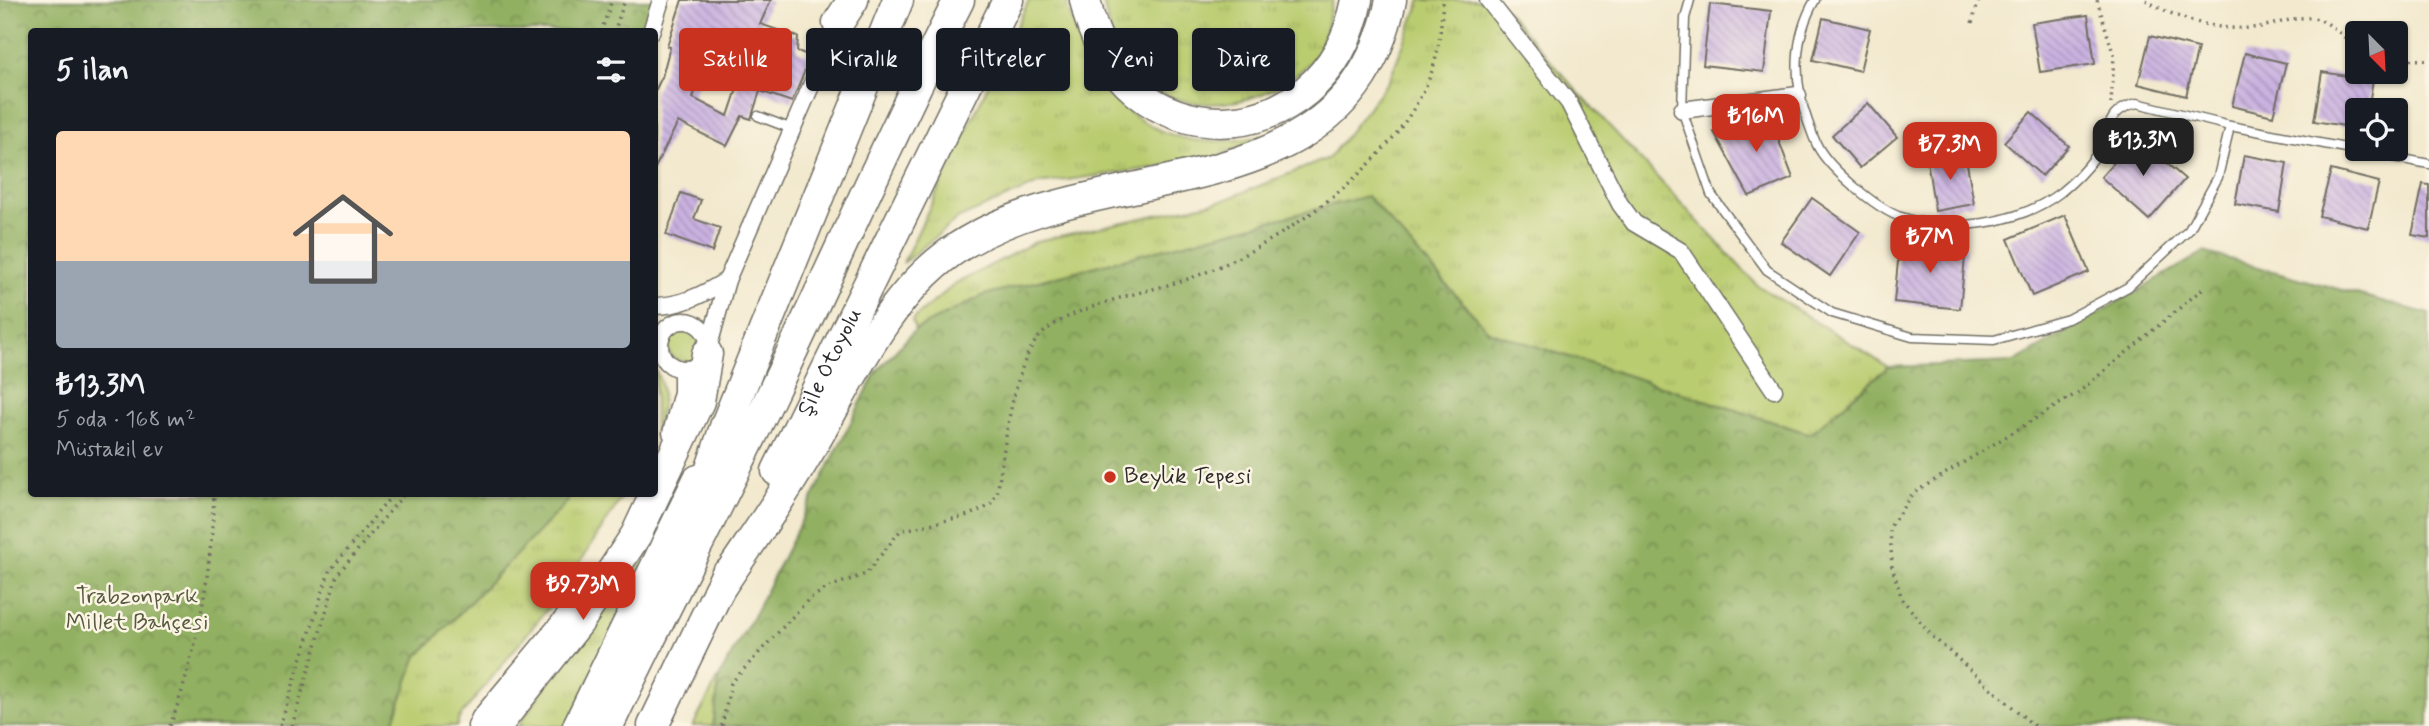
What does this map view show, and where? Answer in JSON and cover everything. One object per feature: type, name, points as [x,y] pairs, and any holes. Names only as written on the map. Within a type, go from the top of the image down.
[{"type":"highway","points":[[667,601],[725,427],[898,0]]},
{"type":"highway","points":[[849,120],[917,0]]},
{"type":"highway","name":"Şile Otoyolu","points":[[608,726],[667,601],[770,399],[899,117],[959,0]]},
{"type":"highway","name":"Şile Otoyolu","points":[[653,726],[1008,0]]},
{"type":"highway","points":[[1085,0],[1098,43],[1111,67],[1126,84],[1149,102],[1176,116],[1213,123],[1248,119],[1279,107],[1313,86],[1338,56],[1352,24],[1357,0]]},
{"type":"highway","points":[[718,591],[805,459],[865,352],[922,279],[949,254],[981,233],[1016,217],[1069,201],[1230,167],[1278,148],[1319,124],[1346,98],[1370,65],[1385,28],[1391,0]]},
{"type":"highway","points":[[658,488],[699,401],[708,350]]},
{"type":"highway","points":[[578,726],[725,427]]},
{"type":"highway","points":[[496,726],[578,623],[636,535],[654,497]]},
{"type":"street","points":[[652,28],[661,0]]},
{"type":"street","points":[[1488,0],[1569,103],[1620,204],[1634,223],[1681,251],[1774,390]]},
{"type":"street","points":[[727,280],[663,330],[660,350],[663,357],[675,368],[697,366],[708,350],[727,280],[846,8]]},
{"type":"street","points":[[1682,110],[1798,95]]},
{"type":"street","points":[[658,306],[668,306],[699,297],[727,280]]},
{"type":"street","points":[[663,330],[682,321],[697,325],[704,330],[708,350]]},
{"type":"street","points":[[658,459],[672,430],[682,392],[682,369]]},
{"type":"street","points":[[476,726],[480,717],[596,578],[640,497]]},
{"type":"lane","points":[[1690,0],[1685,18],[1682,110],[1710,194],[1767,270],[1832,313],[1912,337],[1994,340],[2068,319],[2128,287],[2189,230],[2218,177],[2231,126]]},
{"type":"lane","points":[[1815,0],[1805,16],[1797,61],[1798,95],[1819,149],[1852,185],[1897,215],[1954,225],[2008,219],[2060,192],[2095,157],[2110,121],[2122,106],[2137,103],[2231,126],[2429,164]]},
{"type":"lane","points":[[758,116],[792,129]]},
{"type":"path","points":[[602,28],[612,0]]},
{"type":"path","points":[[615,28],[625,0]]},
{"type":"path","points":[[722,726],[731,682],[808,599],[829,587],[866,574],[900,531],[969,515],[989,506],[997,494],[1023,362],[1039,336],[1075,314],[1192,277],[1244,254],[1303,220],[1361,173],[1413,111],[1433,69],[1440,37],[1443,0]]},
{"type":"path","points":[[1972,23],[1979,0]]},
{"type":"path","points":[[2097,0],[2115,56],[2110,121]]},
{"type":"path","points":[[2146,0],[2165,12],[2198,23],[2233,27],[2262,27],[2300,18],[2314,18],[2330,25],[2345,37]]},
{"type":"path","points":[[2408,59],[2429,60]]},
{"type":"path","points":[[2034,726],[1933,637],[1902,599],[1892,567],[1890,527],[1912,494],[2079,392],[2206,286]]},
{"type":"path","points":[[170,726],[200,628],[210,561],[214,497]]},
{"type":"path","points":[[280,726],[329,572],[391,497]]},
{"type":"path","points":[[292,726],[337,575],[402,497]]},
{"type":"green space","name":"Trabzonpark Millet Bahçesi","points":[[0,0],[655,0],[646,28],[28,28],[28,497],[570,497],[416,658],[392,726],[0,726]]},
{"type":"green space","points":[[1029,0],[1067,0],[1067,7],[1084,49],[1084,91],[1107,91],[1114,101],[1133,115],[1165,133],[1181,138],[1230,141],[1266,136],[1210,160],[1038,184],[959,218],[903,263],[985,91],[1070,91],[1070,28],[1016,28]]},
{"type":"green space","points":[[1103,0],[1333,0],[1318,51],[1295,75],[1295,28],[1192,28],[1192,91],[1268,91],[1224,103],[1198,103],[1173,98],[1160,91],[1178,91],[1178,28],[1110,28]]},
{"type":"green space","points":[[1421,0],[1497,0],[1576,90],[1757,285],[1888,367],[1811,434],[1488,331],[1367,196],[985,295],[915,330],[912,320],[955,284],[1037,241],[1224,200],[1329,158],[1389,80]]},
{"type":"green space","points":[[1367,196],[1488,331],[1810,434],[1888,367],[2014,362],[2204,252],[2429,314],[2429,726],[713,726],[720,675],[756,611],[876,372],[915,330],[984,295]]},
{"type":"green space","points":[[684,330],[695,335],[700,346],[695,357],[684,362],[673,357],[668,346],[673,335]]},
{"type":"green space","points":[[658,375],[662,393],[658,422]]},
{"type":"green space","points":[[570,497],[622,497],[561,592],[459,718],[457,726],[392,726],[416,658]]},
{"type":"green space","points":[[666,512],[569,726],[518,726]]},
{"type":"green space","points":[[720,675],[713,726],[693,726]]},
{"type":"building","points":[[682,0],[771,0],[760,24],[772,28],[679,28],[679,91],[695,91],[693,98],[728,116],[736,91],[760,91],[751,119],[742,116],[727,146],[678,122],[658,162],[658,85],[670,47],[667,46]]},
{"type":"building","points":[[1710,4],[1771,11],[1764,72],[1703,65]]},
{"type":"building","points":[[2088,15],[2095,64],[2040,72],[2032,23]]},
{"type":"building","points":[[1823,18],[1870,29],[1860,71],[1813,60]]},
{"type":"building","points":[[792,35],[798,37],[797,51],[806,54],[806,68],[792,102],[760,91],[792,91]]},
{"type":"building","points":[[2150,36],[2198,48],[2186,96],[2138,84]]},
{"type":"building","points":[[2245,53],[2286,63],[2273,116],[2232,106]]},
{"type":"building","points":[[2322,72],[2345,76],[2345,84],[2372,84],[2370,98],[2345,98],[2345,126],[2314,121]]},
{"type":"building","points":[[1868,103],[1897,137],[1860,168],[1832,135]]},
{"type":"building","points":[[2031,112],[2069,146],[2042,176],[2004,142]]},
{"type":"building","points":[[1769,115],[1793,178],[1749,196],[1714,132]]},
{"type":"building","points":[[2136,137],[2185,179],[2149,220],[2101,177]]},
{"type":"building","points":[[1926,154],[1966,158],[1974,204],[1935,211]]},
{"type":"building","points":[[2244,155],[2287,163],[2279,212],[2235,204]]},
{"type":"building","points":[[2331,170],[2379,182],[2368,228],[2319,216]]},
{"type":"building","points":[[2423,184],[2429,185],[2429,238],[2412,235]]},
{"type":"building","points":[[681,193],[701,200],[694,219],[720,228],[712,252],[666,235]]},
{"type":"building","points":[[1812,198],[1860,232],[1830,276],[1781,242]]},
{"type":"building","points":[[2065,215],[2089,272],[2032,296],[2008,239]]},
{"type":"building","points":[[1900,241],[1966,247],[1960,309],[1894,302]]},
{"type":"place","name":"Beylik Tepesi","points":[[1110,477]]}]
